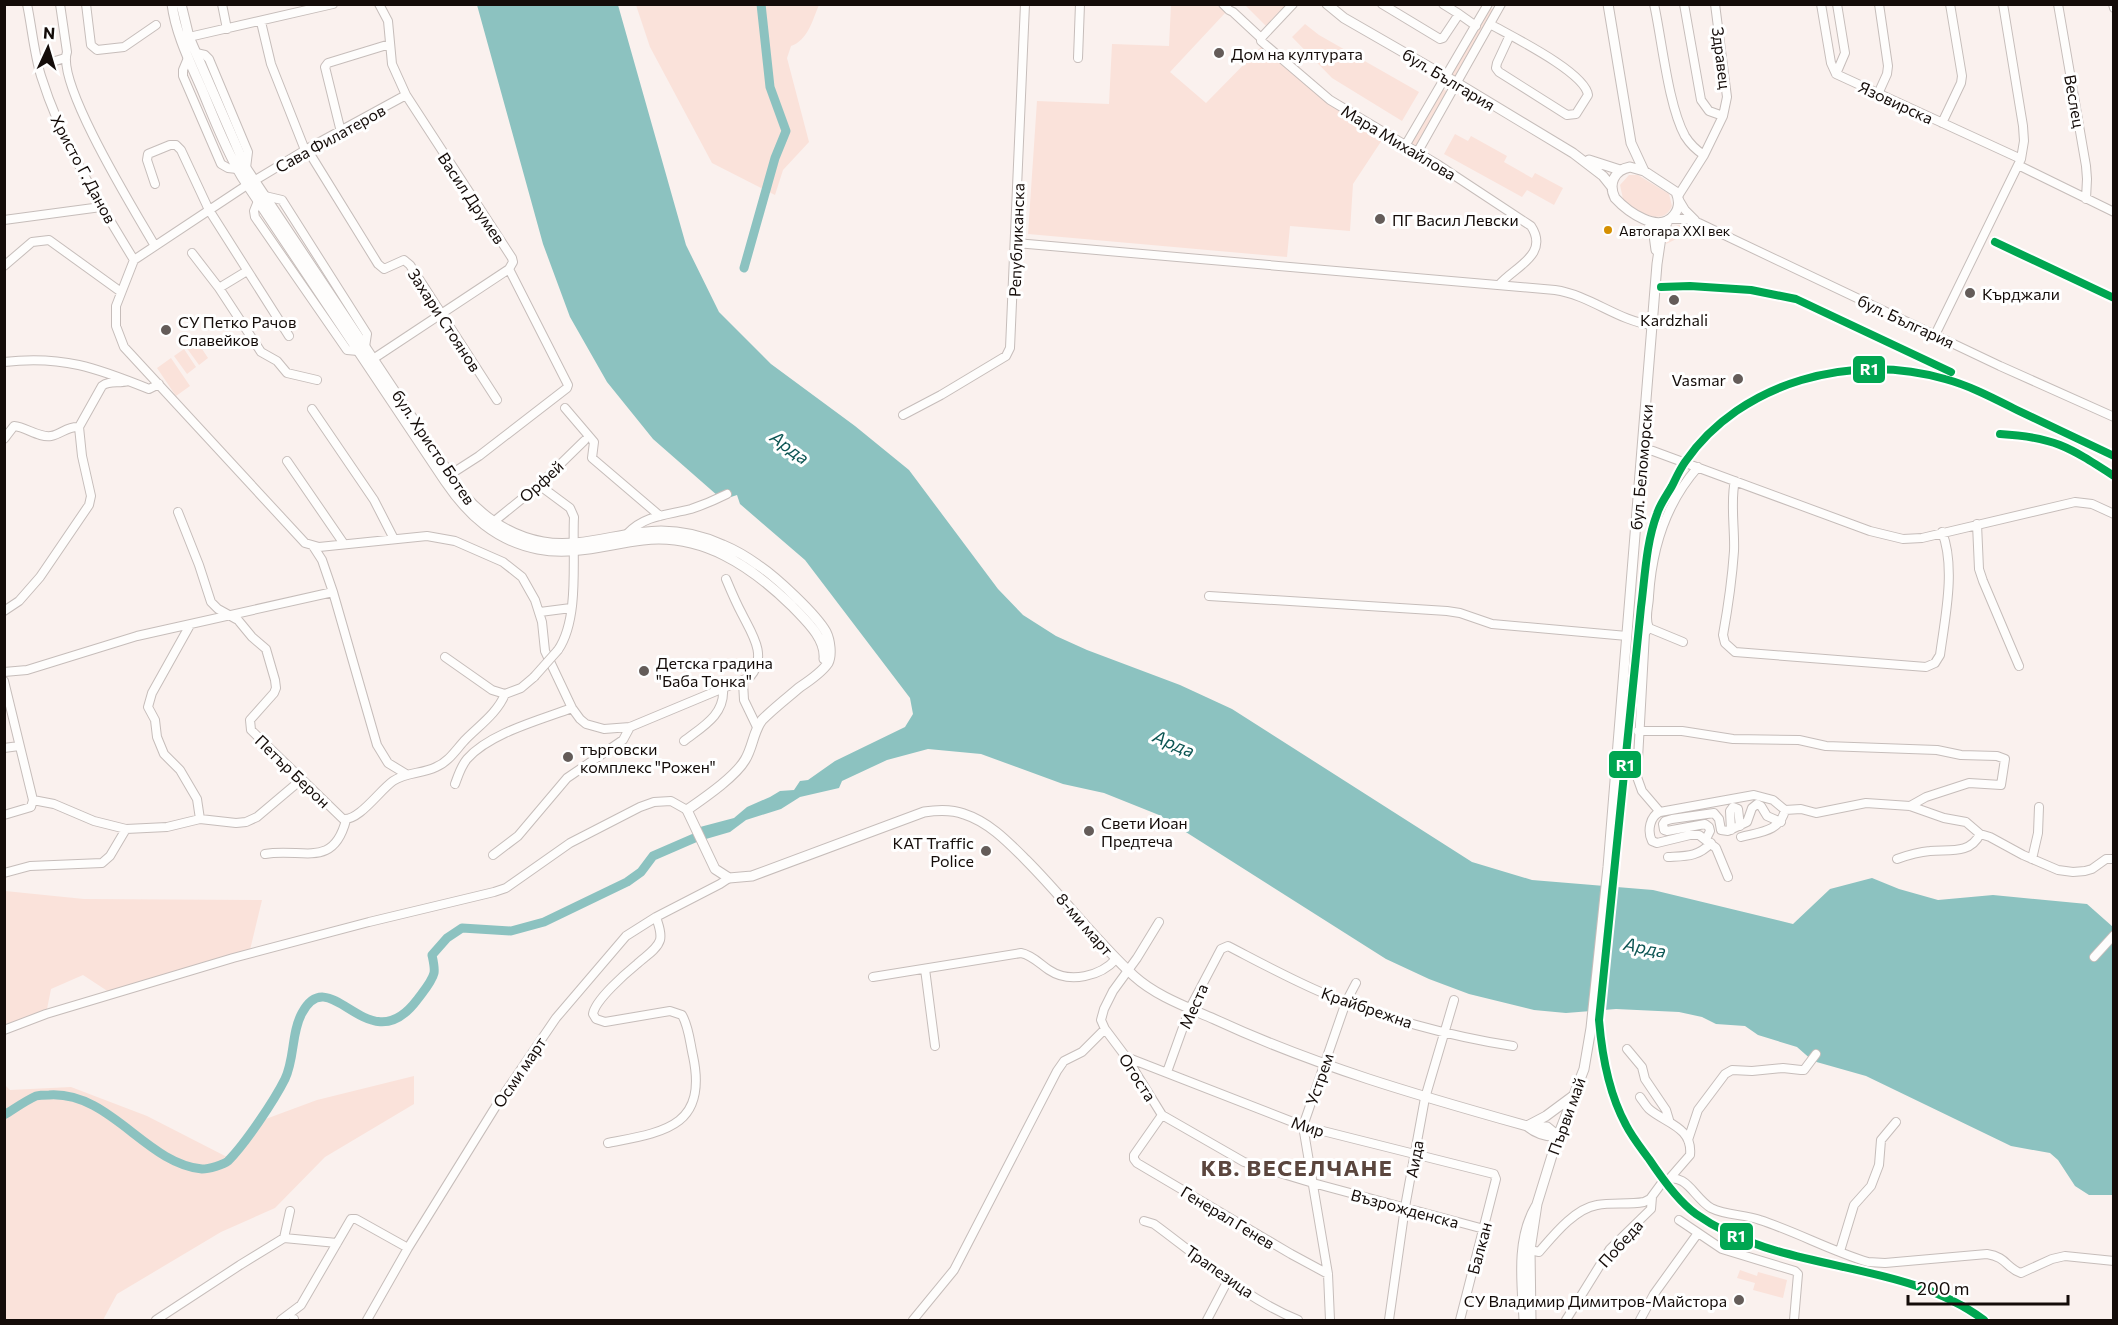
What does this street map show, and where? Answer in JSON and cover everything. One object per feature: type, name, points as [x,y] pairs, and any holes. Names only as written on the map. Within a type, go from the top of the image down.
[{"type":"main road","name":"бул. Христо Ботев","points":[[172,4],[178,29],[250,183],[361,349],[475,508],[492,522],[525,538],[573,547],[628,533],[663,531],[702,537],[722,544],[760,566],[794,596],[825,630],[830,646],[828,663],[770,713],[758,727],[746,759],[689,815]]},
{"type":"main road","name":"бул. Христо Ботев","points":[[182,4],[192,56]]},
{"type":"main road","name":"бул. България","points":[[1327,4],[1344,18],[1446,76],[1573,153],[1600,174],[1611,186]]},
{"type":"main road","points":[[1608,4],[1631,143],[1644,171]]},
{"type":"main road","points":[[1623,169],[1634,168],[1644,171],[1676,195],[1677,210],[1669,220],[1657,223],[1648,221],[1619,203],[1615,198],[1611,186],[1614,177],[1623,169],[1631,143]]},
{"type":"main road","name":"бул. България","points":[[1573,153],[1600,165],[1623,169]]},
{"type":"main road","name":"бул. Беломорски","points":[[1591,1028],[1608,867],[1657,264],[1663,231],[1669,220]]},
{"type":"main road","name":"бул. Беломорски","points":[[1648,221],[1654,235],[1657,264]]},
{"type":"main road","name":"бул. Христо Ботев","points":[[370,361],[459,501],[475,519],[493,532],[537,549],[663,539],[700,545],[718,552],[738,562],[775,589],[818,636],[823,644],[824,654],[820,670]]},
{"type":"main road","name":"8-ми март","points":[[729,878],[742,878],[772,870],[924,812],[943,810],[964,813],[992,829],[1014,848],[1058,893],[1116,959],[1146,986],[1257,1039],[1323,1065],[1425,1098],[1527,1126]]},
{"type":"main road","points":[[689,815],[715,869],[729,878]]},
{"type":"main road","name":"Първи май","points":[[1531,1320],[1530,1250],[1537,1204],[1558,1136],[1575,1094],[1587,1053],[1591,1028]]},
{"type":"main road","points":[[1527,1126],[1546,1116],[1575,1094]]},
{"type":"main road","points":[[1527,1126],[1539,1134],[1553,1152]]},
{"type":"main road","points":[[1527,1126],[1547,1127],[1558,1136]]},
{"type":"main road","points":[[1539,1134],[1558,1136]]},
{"type":"main road","name":"Първи май","points":[[1524,1320],[1522,1277],[1524,1238],[1529,1217],[1537,1204]]},
{"type":"street","name":"Христо Г. Данов","points":[[27,4],[36,55],[57,123],[101,207],[134,260]]},
{"type":"street","points":[[60,4],[67,52],[66,71],[85,122],[155,246]]},
{"type":"street","points":[[86,4],[92,45],[97,50],[124,47],[156,25]]},
{"type":"street","points":[[222,4],[226,29]]},
{"type":"street","points":[[189,37],[333,4]]},
{"type":"street","name":"Васил Друмев","points":[[379,4],[388,21],[392,64],[406,95],[512,258],[513,262],[509,269],[567,380],[567,388],[479,456],[451,474]]},
{"type":"street","name":"Републиканска","points":[[903,415],[1009,352],[1016,243],[1025,4]]},
{"type":"street","points":[[1078,58],[1080,4]]},
{"type":"street","name":"Мара Михайлова","points":[[1223,4],[1261,38],[1261,41],[1330,100],[1531,226],[1535,233],[1535,248],[1530,257],[1498,285]]},
{"type":"street","points":[[1233,12],[1240,4]]},
{"type":"street","points":[[1261,38],[1293,4]]},
{"type":"street","points":[[1382,4],[1440,39],[1459,14]]},
{"type":"street","points":[[1443,4],[1476,26]]},
{"type":"street","points":[[1405,146],[1488,4]]},
{"type":"street","points":[[1417,153],[1501,4]]},
{"type":"street","points":[[1654,4],[1670,89],[1681,129],[1692,145],[1704,154]]},
{"type":"street","points":[[1676,195],[1704,154],[1724,113],[1709,111],[1701,100],[1684,4]]},
{"type":"street","name":"Здравец","points":[[1715,4],[1727,97],[1724,113]]},
{"type":"street","points":[[1821,4],[1831,63],[1836,74]]},
{"type":"street","points":[[1836,74],[1845,53],[1837,4]]},
{"type":"street","points":[[1878,94],[1888,66],[1880,4]]},
{"type":"street","points":[[1942,123],[1961,83],[1962,76],[1950,4]]},
{"type":"street","points":[[1935,335],[2019,162],[2024,141],[2003,4]]},
{"type":"street","name":"Веслец","points":[[2058,4],[2086,166],[2086,199]]},
{"type":"street","points":[[261,22],[271,64],[306,149]]},
{"type":"street","points":[[1490,24],[1510,35],[1559,64],[1585,85],[1588,95],[1576,114],[1567,115],[1499,72],[1496,68],[1497,63],[1510,35]]},
{"type":"street","points":[[340,132],[325,67],[328,63],[390,44]]},
{"type":"street","points":[[192,56],[183,70],[183,76],[221,164],[228,168],[242,168]]},
{"type":"street","points":[[52,62],[65,58]]},
{"type":"street","name":"Язовирска","points":[[1836,74],[1942,123],[2114,212]]},
{"type":"street","name":"Сава Филатеров","points":[[134,260],[306,149],[406,95]]},
{"type":"street","points":[[155,184],[147,160],[148,154],[170,145],[176,145],[181,150],[209,210],[289,336]]},
{"type":"street","name":"Захари Стоянов","points":[[306,149],[378,264],[384,269],[400,261],[407,262],[497,400]]},
{"type":"street","name":"бул. България","points":[[1676,195],[1687,212],[1699,222]]},
{"type":"street","points":[[262,199],[254,211],[255,217],[347,350],[361,349]]},
{"type":"street","points":[[4,220],[101,207]]},
{"type":"street","name":"бул. България","points":[[1669,220],[1688,219],[1699,222],[1935,335],[2114,417]]},
{"type":"street","points":[[4,266],[32,242],[49,240],[121,292]]},
{"type":"street","points":[[1016,243],[1567,291],[1634,322],[1652,325]]},
{"type":"street","points":[[192,254],[219,288],[261,352],[277,361],[287,373],[316,380]]},
{"type":"street","points":[[134,260],[116,306],[116,326],[121,341],[140,366],[322,560],[377,745],[388,763],[406,774]]},
{"type":"street","points":[[370,361],[509,269]]},
{"type":"street","points":[[1518,269],[1522,286]]},
{"type":"street","points":[[219,288],[246,271]]},
{"type":"street","points":[[4,362],[36,358],[60,361],[99,370],[149,389],[159,384]]},
{"type":"street","points":[[5,608],[19,601],[40,577],[89,505],[91,496],[82,456],[79,427],[102,386],[107,383],[128,381]]},
{"type":"street","points":[[565,408],[594,442],[592,458],[660,516]]},
{"type":"street","points":[[312,409],[374,500],[394,539]]},
{"type":"street","points":[[4,439],[14,426],[23,426],[41,435],[51,436],[70,426],[79,427]]},
{"type":"street","name":"Орфей","points":[[497,519],[539,484],[584,441]]},
{"type":"street","points":[[1642,450],[1653,451],[1870,531],[1903,539],[1922,538],[2075,502],[2092,504],[2114,514]]},
{"type":"street","points":[[287,461],[344,544]]},
{"type":"street","points":[[1660,812],[1642,790],[1637,777],[1638,731],[1646,633],[1649,628],[1646,618],[1649,586],[1659,535],[1680,488],[1698,467]]},
{"type":"street","points":[[1735,481],[1732,574],[1723,635],[1725,644],[1735,652],[1926,667],[1935,663],[1940,655],[1948,577],[1949,558],[1942,532]]},
{"type":"street","name":"Петър Берон","points":[[178,512],[211,602],[244,625],[252,638],[266,649],[275,680],[274,693],[250,720],[251,730],[339,817],[346,820],[358,814],[386,787],[406,774],[429,770],[445,762],[485,722],[501,703],[505,694],[521,688],[558,650],[569,627],[574,517],[570,508],[539,484]]},
{"type":"street","points":[[628,533],[638,524],[660,516],[692,509],[727,494]]},
{"type":"street","points":[[1977,524],[1979,569],[2019,666]]},
{"type":"street","points":[[310,545],[427,536],[441,538],[503,562],[522,577],[529,587],[540,612],[545,651],[572,708],[580,719],[597,728],[630,727],[743,682],[755,671],[758,648],[726,579]]},
{"type":"street","points":[[4,672],[27,670],[137,636],[333,592]]},
{"type":"street","points":[[1209,596],[1460,613],[1492,624],[1627,636]]},
{"type":"street","points":[[540,612],[571,608]]},
{"type":"street","points":[[190,625],[152,693],[148,706],[155,720],[157,737],[164,754],[180,770],[197,799],[200,819]]},
{"type":"street","points":[[1649,628],[1683,642]]},
{"type":"street","points":[[445,657],[492,690],[505,694]]},
{"type":"street","points":[[4,681],[33,800],[31,807],[5,814]]},
{"type":"street","points":[[743,682],[744,700],[758,727]]},
{"type":"street","points":[[684,741],[715,716],[722,707],[723,689]]},
{"type":"street","points":[[455,784],[459,771],[467,759],[486,744],[509,732],[572,708]]},
{"type":"street","points":[[493,855],[518,836],[567,778],[623,740],[630,727]]},
{"type":"street","points":[[1638,731],[1682,731],[1733,739],[1800,740],[1826,746],[1937,750],[1961,755],[1997,756],[2005,759],[2001,785],[1969,783],[1926,797],[1910,806]]},
{"type":"street","points":[[4,748],[19,746]]},
{"type":"street","points":[[33,800],[54,804],[94,821],[126,829],[167,827],[200,819],[246,822],[267,810],[302,779]]},
{"type":"street","points":[[1728,877],[1716,848],[1699,835],[1657,843],[1652,841],[1650,836],[1654,814],[1754,795],[1773,801],[1785,810],[1801,809],[1816,813],[1866,803],[1910,806],[1944,818],[1966,822],[1980,834],[2058,870],[2073,872],[2092,869],[2106,860],[2114,859]]},
{"type":"street","points":[[4,1030],[46,1014],[233,958],[506,888],[570,843],[640,807],[662,800],[678,803],[689,815]]},
{"type":"street","points":[[1668,857],[1694,856],[1703,852],[1709,841],[1710,831],[1705,824],[1664,830],[1663,824],[1672,819],[1714,813],[1719,819],[1721,830],[1731,830],[1748,822],[1752,808],[1757,804],[1767,816],[1780,822]]},
{"type":"street","points":[[1731,830],[1730,811],[1732,807],[1738,809],[1740,826]]},
{"type":"street","points":[[2032,859],[2038,833],[2039,807]]},
{"type":"street","points":[[1741,837],[1772,829],[1780,822],[1785,810]]},
{"type":"street","points":[[266,854],[279,852],[321,854],[339,836],[346,820]]},
{"type":"street","points":[[4,873],[30,866],[102,863],[110,856],[126,829]]},
{"type":"street","points":[[1897,859],[1913,853],[1959,850],[1976,842],[1980,834]]},
{"type":"street","name":"Осми март","points":[[367,1320],[408,1248],[496,1106],[556,1018],[618,943],[633,930],[729,878]]},
{"type":"street","points":[[608,1143],[669,1128],[688,1112],[696,1090],[696,1072],[682,1015],[670,1011],[605,1022],[596,1019],[593,1014],[597,1004],[635,965],[657,947],[661,933],[656,916]]},
{"type":"street","points":[[913,1320],[954,1270],[1048,1087],[1064,1061],[1082,1052],[1105,1029],[1101,1020],[1113,990],[1159,922]]},
{"type":"street","points":[[2094,957],[2114,935]]},
{"type":"street","name":"Крайбрежна","points":[[1228,946],[1320,992],[1346,1002],[1445,1033],[1513,1046]]},
{"type":"street","name":"Места","points":[[1167,1072],[1190,1008],[1221,949],[1228,946]]},
{"type":"street","points":[[873,977],[1024,953],[1051,972],[1075,977],[1100,972],[1108,968],[1116,959]]},
{"type":"street","points":[[925,969],[935,1046]]},
{"type":"street","name":"Устрем","points":[[1330,1320],[1328,1274],[1303,1126],[1346,1002],[1356,983]]},
{"type":"street","name":"Аида","points":[[1389,1320],[1405,1207],[1425,1098],[1454,1000]]},
{"type":"street","name":"Огоста","points":[[1105,1029],[1126,1057],[1162,1115],[1134,1155]]},
{"type":"street","points":[[1627,1049],[1642,1067],[1645,1079],[1666,1110],[1669,1120]]},
{"type":"street","name":"Победа","points":[[1566,1320],[1610,1249],[1651,1209],[1652,1197],[1664,1180],[1670,1178],[1690,1155],[1688,1140],[1698,1110],[1719,1080],[1732,1070],[1783,1068],[1804,1070],[1816,1054]]},
{"type":"street","name":"Мир","points":[[1126,1057],[1303,1126],[1496,1175]]},
{"type":"street","points":[[1640,1097],[1649,1109],[1669,1120],[1688,1140]]},
{"type":"street","name":"Възрожденска","points":[[1162,1115],[1244,1162],[1313,1184],[1484,1229]]},
{"type":"street","points":[[1839,1251],[1854,1206],[1870,1186],[1879,1165],[1881,1140],[1896,1122]]},
{"type":"street","name":"Генерал Генев","points":[[1134,1155],[1137,1163],[1328,1274]]},
{"type":"street","name":"Балкан","points":[[1460,1320],[1496,1175]]},
{"type":"street","points":[[1670,1178],[1680,1179],[1709,1207],[1721,1212],[1760,1220],[1868,1262],[1886,1263],[1987,1254],[2004,1259],[2013,1270],[2021,1273],[2052,1259],[2065,1256],[2114,1260]]},
{"type":"street","points":[[1530,1250],[1539,1252],[1584,1209],[1598,1205],[1639,1203],[1652,1197]]},
{"type":"street","points":[[284,1238],[290,1211]]},
{"type":"street","points":[[282,1320],[301,1305],[353,1218],[408,1248]]},
{"type":"street","points":[[1679,1220],[1722,1249],[1796,1271],[1798,1274],[1794,1320]]},
{"type":"street","name":"Трапезица","points":[[1144,1221],[1154,1224],[1228,1280],[1298,1320]]},
{"type":"street","points":[[1640,1320],[1654,1294],[1698,1233]]},
{"type":"street","points":[[156,1320],[240,1264],[284,1238],[337,1243]]},
{"type":"street","points":[[1207,1320],[1228,1280]]},
{"type":"street","points":[[282,1320],[295,1320]]},
{"type":"shaded area","points":[[636,5],[819,5],[809,29],[802,39],[791,46],[787,58],[809,142],[783,170],[775,195],[712,163],[650,47]]},
{"type":"shaded area","points":[[1171,5],[1221,5],[1226,12],[1170,72],[1206,103],[1262,46],[1382,140],[1353,184],[1350,231],[1290,226],[1287,257],[1028,234],[1037,101],[1109,104],[1112,44],[1169,46]]},
{"type":"shaded area","points":[[1245,5],[1286,5],[1266,26]]},
{"type":"shaded area","points":[[1488,7],[1495,10],[1455,80],[1449,76]]},
{"type":"shaded area","points":[[1305,24],[1319,35],[1419,92],[1402,121],[1332,78],[1292,37]]},
{"type":"shaded area","points":[[1441,88],[1448,92],[1415,150],[1408,146]]},
{"type":"shaded area","points":[[1455,134],[1468,141],[1471,136],[1507,156],[1504,162],[1532,178],[1535,173],[1563,188],[1554,205],[1527,190],[1522,197],[1444,154]]},
{"type":"shaded area","points":[[1629,175],[1638,175],[1669,194],[1672,206],[1668,213],[1655,217],[1648,215],[1623,199],[1620,185]]},
{"type":"shaded area","points":[[1679,225],[1692,228],[1693,231],[1666,244],[1672,227]]},
{"type":"shaded area","points":[[196,340],[208,358],[199,365],[186,347]]},
{"type":"shaded area","points":[[184,349],[196,367],[187,374],[174,356]]},
{"type":"shaded area","points":[[171,358],[190,386],[176,396],[157,368]]},
{"type":"shaded area","points":[[5,891],[84,899],[262,900],[249,954],[112,994],[83,975],[51,989],[46,1014],[5,1026]]},
{"type":"shaded area","points":[[414,1076],[414,1104],[325,1157],[275,1208],[221,1232],[117,1294],[103,1320],[5,1320],[5,1085],[10,1090],[71,1087],[147,1116],[229,1158],[263,1120],[317,1100]]},
{"type":"shaded area","points":[[1740,1270],[1757,1276],[1758,1272],[1787,1280],[1783,1298],[1753,1290],[1755,1283],[1737,1278]]},
{"type":"water","name":"Арда","points":[[477,5],[618,5],[686,245],[719,312],[771,364],[855,426],[909,470],[998,589],[1023,615],[1056,636],[1180,685],[1232,709],[1472,862],[1532,880],[1653,890],[1793,924],[1830,889],[1872,878],[1899,889],[1938,900],[1993,895],[2087,904],[2113,927],[2113,1195],[2089,1195],[2075,1186],[2058,1160],[2050,1153],[2011,1146],[1866,1076],[1813,1061],[1797,1047],[1758,1035],[1745,1026],[1716,1024],[1702,1017],[1679,1012],[1616,1009],[1566,1013],[1534,1010],[1469,994],[1429,979],[1386,959],[1159,815],[1104,793],[1063,784],[981,754],[928,749],[887,760],[842,781],[839,788],[800,797],[781,809],[746,820],[730,832],[706,839],[700,827],[734,818],[747,807],[780,791],[794,790],[800,781],[808,780],[835,761],[905,727],[913,714],[910,698],[805,560],[740,504],[737,495],[731,497],[727,493],[718,496],[653,439],[607,382],[570,317],[543,244]]},
{"type":"waterway","points":[[744,268],[775,158],[786,131],[770,87],[761,4]]},
{"type":"waterway","points":[[4,1115],[36,1096],[71,1097],[91,1104],[163,1155],[182,1164],[202,1169],[223,1164],[243,1144],[285,1079],[296,1029],[302,1013],[313,1000],[325,997],[367,1018],[382,1022],[399,1017],[417,1000],[431,980],[434,971],[432,955],[447,938],[462,928],[511,931],[544,922],[627,882],[641,872],[653,856],[706,833]]},
{"type":"transit line","name":"R1","points":[[1995,242],[2114,298]]},
{"type":"transit line","name":"R1","points":[[1661,287],[1690,286],[1751,290],[1796,299],[1951,372]]},
{"type":"transit line","name":"R1","points":[[1984,1320],[1951,1300],[1915,1285],[1765,1247],[1730,1233],[1696,1214],[1665,1181],[1628,1129],[1620,1113],[1607,1074],[1599,1020],[1648,548],[1658,510],[1685,462],[1708,434],[1736,411],[1768,393],[1801,380],[1837,372],[1873,369],[1910,371],[1955,382],[1983,393],[2114,456]]},
{"type":"transit line","name":"R1","points":[[2000,434],[2019,435],[2060,445],[2114,476]]},
{"type":"place","name":"Дом на културата","points":[[1219,53]]},
{"type":"place","name":"ПГ Васил Левски","points":[[1380,219]]},
{"type":"place","name":"Автогара XXI век","points":[[1608,230]]},
{"type":"place","name":"Кърджали","points":[[1970,293]]},
{"type":"place","name":"Kardzhali","points":[[1674,300]]},
{"type":"place","name":"СУ Петко Рачов Славейков","points":[[166,330]]},
{"type":"place","name":"Vasmar","points":[[1738,379]]},
{"type":"place","name":"Детска градина \"Баба Тонка\"","points":[[644,671]]},
{"type":"place","name":"търговски комплекс \"Рожен\"","points":[[568,757]]},
{"type":"place","name":"Свети Иоан Предтеча","points":[[1089,831]]},
{"type":"place","name":"KAT Traffic Police","points":[[986,851]]},
{"type":"place","name":"СУ Владимир Димитров-Майстора","points":[[1739,1300]]},
{"type":"district","name":"КВ. ВЕСЕЛЧАНЕ","points":[[1297,1167]]}]
